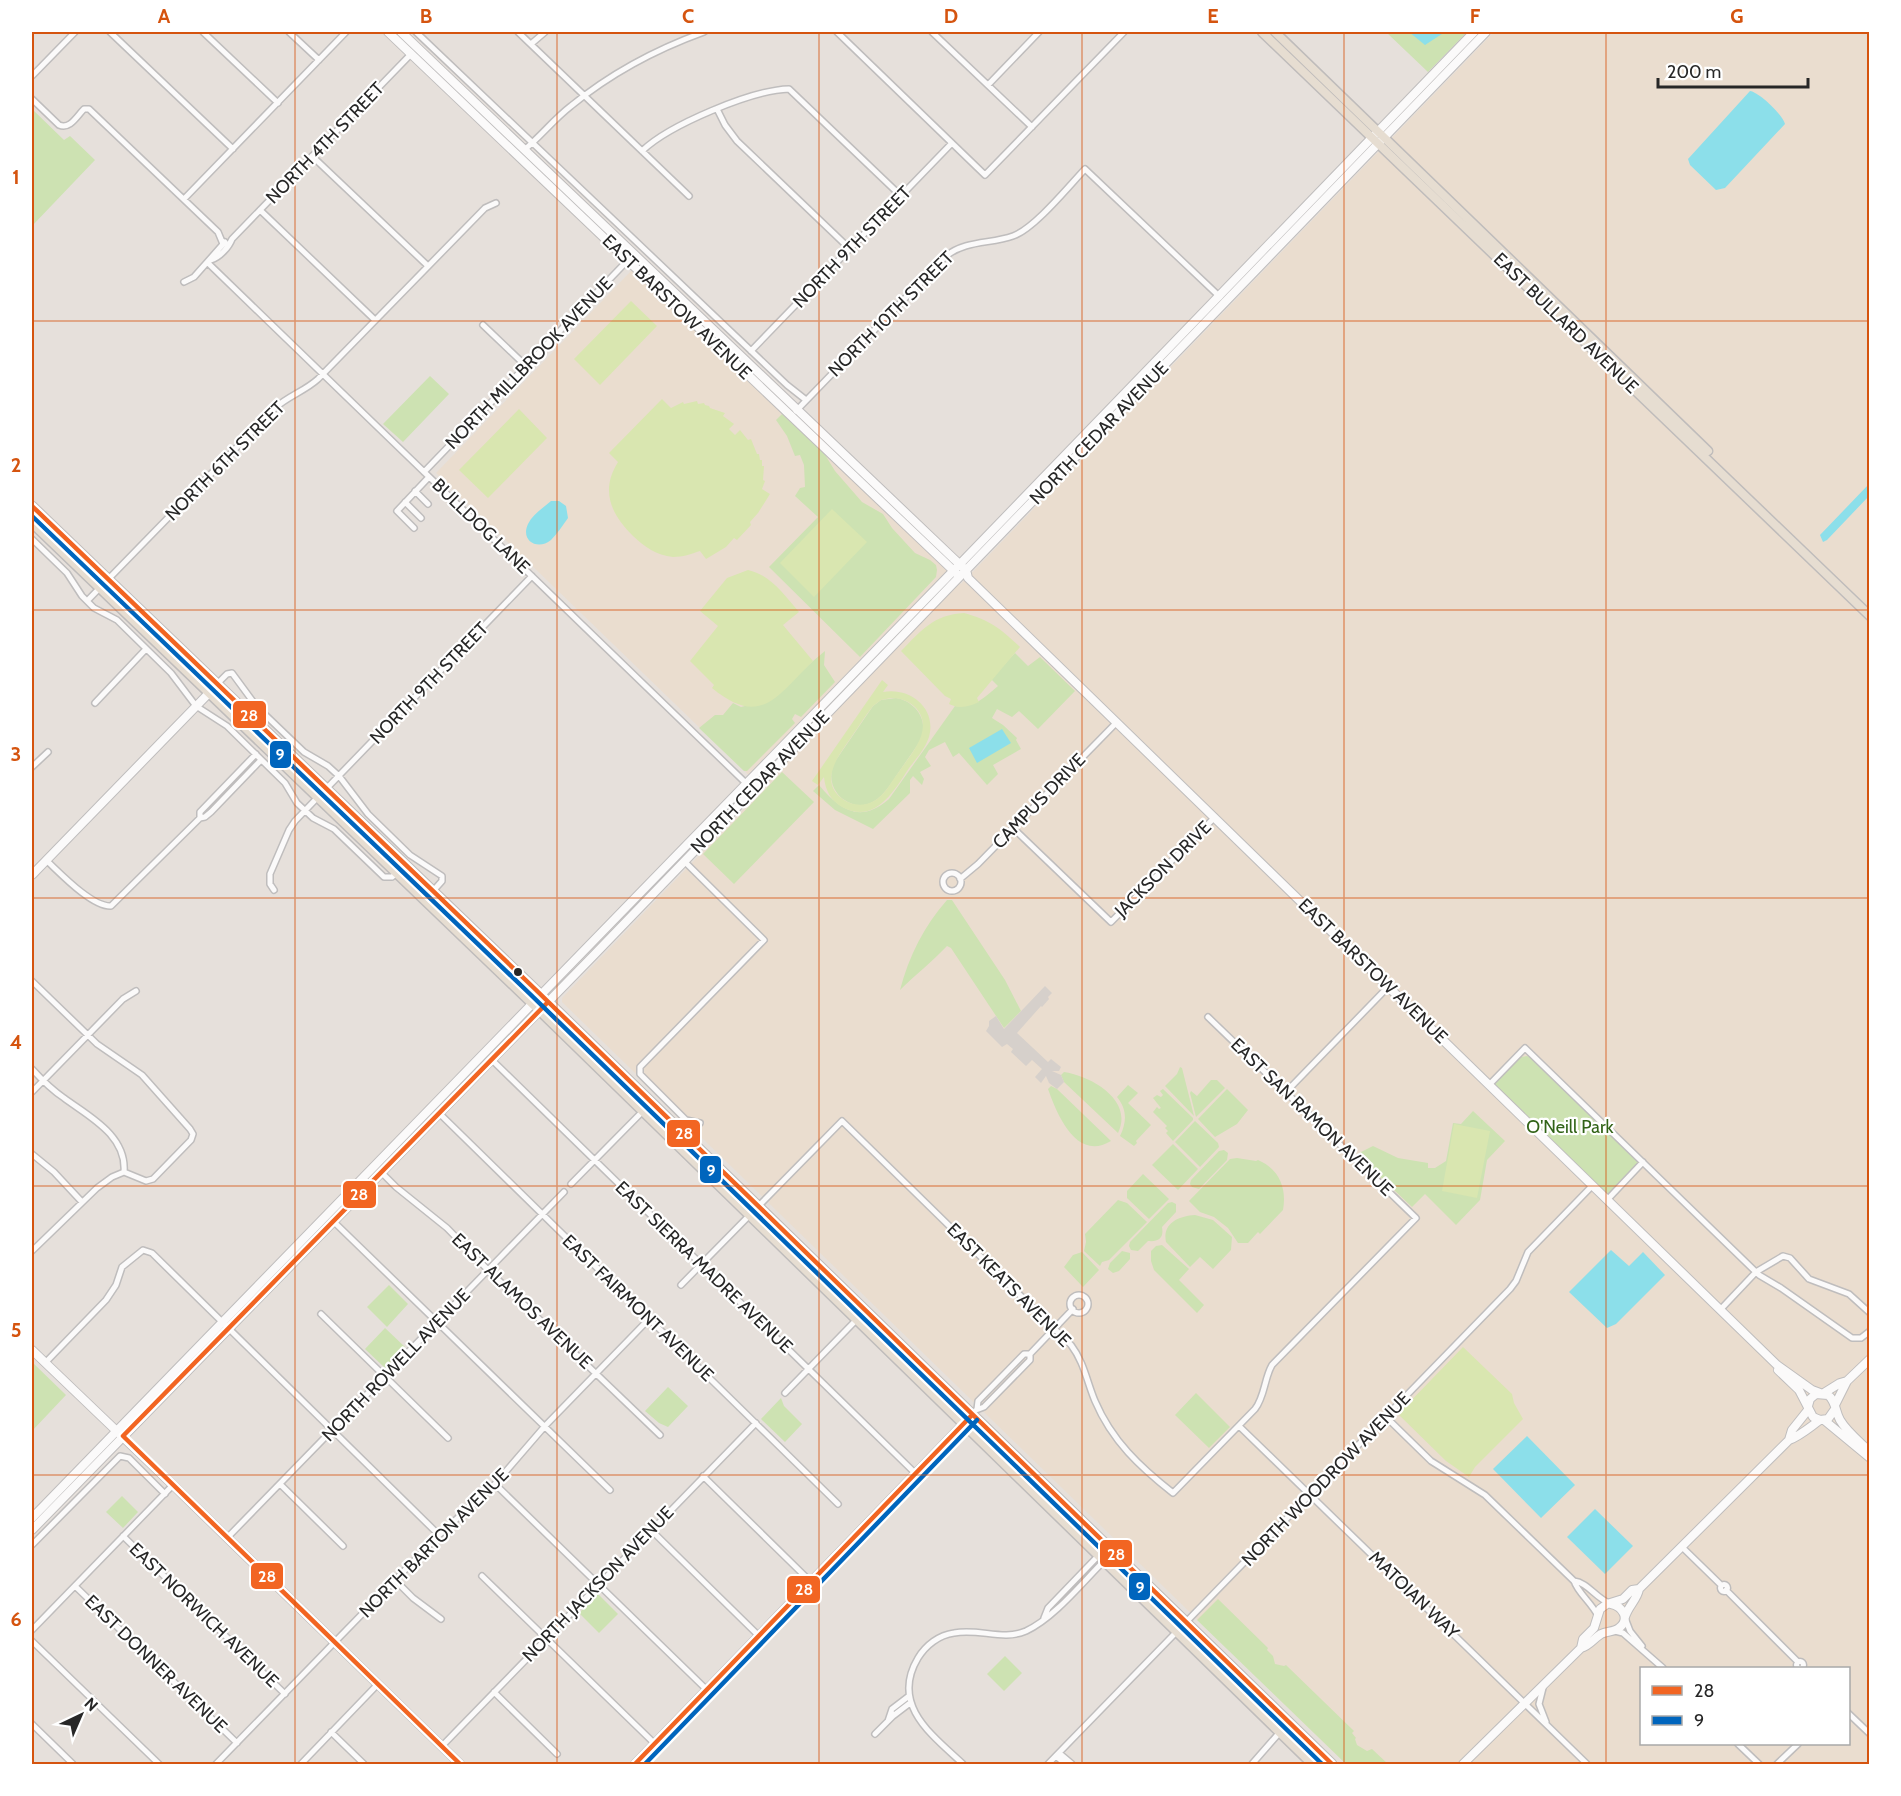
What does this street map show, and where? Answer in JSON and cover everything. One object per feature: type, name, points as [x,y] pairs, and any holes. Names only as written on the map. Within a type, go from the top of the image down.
[{"type":"main road","name":"EAST BARSTOW AVENUE","points":[[388,32],[415,51],[961,572],[1215,816],[1777,1365],[1812,1390],[1822,1393]]},
{"type":"main road","name":"EAST BARSTOW AVENUE","points":[[401,32],[415,51]]},
{"type":"main road","name":"EAST BULLARD AVENUE","points":[[1262,32],[1379,137],[1869,608]]},
{"type":"main road","name":"EAST BULLARD AVENUE","points":[[1275,32],[1379,137],[1869,616]]},
{"type":"main road","name":"NORTH CEDAR AVENUE","points":[[32,1530],[120,1433],[329,1218],[531,1003],[746,783],[961,572],[1226,303],[1474,32]]},
{"type":"main road","name":"NORTH CEDAR AVENUE","points":[[329,1218],[381,1172],[594,955],[961,572],[1150,367],[1219,296],[1486,32]]},
{"type":"main road","points":[[1108,423],[1122,403],[1150,374],[1150,367]]},
{"type":"main road","points":[[32,506],[540,994],[865,1311],[974,1412],[1185,1622],[1332,1764]]},
{"type":"main road","points":[[32,523],[397,873],[1312,1764]]},
{"type":"main road","points":[[32,875],[209,693]]},
{"type":"main road","points":[[248,730],[268,741],[316,788],[321,791],[326,789]]},
{"type":"main road","points":[[318,797],[327,798],[378,846],[398,858]]},
{"type":"main road","points":[[633,914],[632,909],[639,901],[640,893]]},
{"type":"main road","points":[[594,955],[604,937],[622,918],[622,911]]},
{"type":"main road","points":[[451,1101],[477,1067],[477,1060]]},
{"type":"main road","points":[[438,1113],[438,1107],[448,1096],[449,1088]]},
{"type":"main road","points":[[427,1125],[427,1120],[433,1112],[432,1106]]},
{"type":"main road","points":[[643,1112],[651,1111],[669,1128],[691,1141]]},
{"type":"main road","points":[[32,1350],[460,1764]]},
{"type":"main road","points":[[1581,1648],[1583,1640],[1594,1628],[1600,1609],[1623,1599],[1632,1590],[1639,1589],[1789,1440],[1798,1437],[1808,1427],[1831,1416],[1847,1381],[1869,1359]]},
{"type":"main road","name":"EAST BARSTOW AVENUE","points":[[1777,1365],[1778,1370],[1799,1389],[1808,1408]]},
{"type":"main road","points":[[1789,1440],[1792,1430],[1801,1422],[1810,1399],[1847,1381]]},
{"type":"main road","points":[[1822,1393],[1832,1397],[1843,1424],[1869,1452]]},
{"type":"main road","points":[[1808,1408],[1813,1417],[1822,1420],[1869,1458]]},
{"type":"main road","points":[[635,1764],[974,1412]]},
{"type":"main road","name":"NORTH CEDAR AVENUE","points":[[32,1518],[56,1492],[120,1433]]},
{"type":"main road","points":[[42,1519],[57,1498],[56,1492]]},
{"type":"main road","points":[[1463,1764],[1581,1648],[1603,1634],[1621,1627],[1629,1607],[1638,1597],[1639,1589]]},
{"type":"main road","points":[[1611,1604],[1623,1610],[1625,1618]]},
{"type":"main road","points":[[1598,1616],[1602,1627],[1613,1631]]},
{"type":"street","points":[[32,76],[75,32]]},
{"type":"street","points":[[110,32],[233,149]]},
{"type":"street","points":[[203,32],[278,103]]},
{"type":"street","points":[[289,32],[319,60]]},
{"type":"street","points":[[184,199],[346,32]]},
{"type":"street","points":[[416,32],[751,351],[806,400]]},
{"type":"street","points":[[518,32],[689,196]]},
{"type":"street","points":[[531,44],[544,32]]},
{"type":"street","points":[[521,152],[584,95],[655,53],[704,32]]},
{"type":"street","points":[[837,32],[985,175],[1124,32]]},
{"type":"street","points":[[932,32],[1032,127]]},
{"type":"street","points":[[939,38],[946,32]]},
{"type":"street","points":[[988,85],[1040,32]]},
{"type":"street","name":"NORTH 4TH STREET","points":[[210,262],[213,255],[232,239],[415,51]]},
{"type":"street","points":[[642,151],[670,131],[717,109],[753,97],[789,89],[901,196]]},
{"type":"street","points":[[32,99],[64,127],[69,126],[84,109],[89,109],[218,232],[224,244]]},
{"type":"street","points":[[717,109],[724,125],[737,141],[850,249]]},
{"type":"street","name":"NORTH 9TH STREET","points":[[751,351],[952,143]]},
{"type":"street","points":[[312,156],[428,266]]},
{"type":"street","name":"NORTH 10TH STREET","points":[[794,412],[953,250],[967,244],[1005,238],[1023,232],[1085,169],[1219,296]]},
{"type":"street","name":"NORTH 6TH STREET","points":[[87,601],[275,408],[289,396],[308,387],[323,375],[485,208],[496,203]]},
{"type":"street","points":[[260,210],[375,320]]},
{"type":"street","name":"NORTH 4TH STREET","points":[[184,282],[194,278],[230,244],[232,239]]},
{"type":"street","name":"NORTH MILLBROOK AVENUE","points":[[424,472],[631,257]]},
{"type":"street","name":"BULLDOG LANE","points":[[210,262],[323,375],[753,790]]},
{"type":"street","points":[[1219,296],[1226,303]]},
{"type":"street","points":[[483,325],[526,366]]},
{"type":"street","points":[[414,528],[397,511],[429,477]]},
{"type":"street","points":[[415,491],[428,504]]},
{"type":"street","points":[[405,502],[421,518]]},
{"type":"street","points":[[32,539],[67,573],[79,593],[87,601],[117,620],[171,673],[196,706],[227,726],[256,754],[285,783],[297,803],[313,819],[334,829],[384,877],[392,877],[397,873]]},
{"type":"street","name":"NORTH 9TH STREET","points":[[326,789],[531,576]]},
{"type":"street","points":[[95,703],[146,649]]},
{"type":"street","points":[[218,684],[227,674],[232,673],[257,707],[304,752],[328,766],[339,776],[368,814],[410,855],[442,876],[442,881],[433,891]]},
{"type":"street","name":"CAMPUS DRIVE","points":[[960,879],[966,876],[1117,722]]},
{"type":"street","points":[[32,767],[48,752]]},
{"type":"street","points":[[200,818],[200,812],[256,754]]},
{"type":"street","points":[[46,860],[72,884],[100,904],[108,906],[117,902],[261,760]]},
{"type":"street","points":[[274,890],[270,884],[270,874],[291,825],[318,797]]},
{"type":"street","name":"JACKSON DRIVE","points":[[1013,828],[1111,922],[1215,816]]},
{"type":"street","points":[[684,861],[764,939],[640,1067],[640,1074],[686,1120],[700,1123]]},
{"type":"street","points":[[32,981],[86,1035],[142,1075],[193,1134],[191,1140],[153,1179],[146,1181],[124,1172],[104,1182],[34,1243],[32,1251]]},
{"type":"street","points":[[1285,1093],[1388,987]]},
{"type":"street","points":[[32,1092],[123,999],[136,991]]},
{"type":"street","name":"EAST SAN RAMON AVENUE","points":[[1208,1017],[1416,1218],[1272,1365],[1260,1403],[1239,1426]]},
{"type":"street","points":[[1489,1085],[1525,1047],[1756,1272],[1852,1338],[1861,1338],[1869,1331]]},
{"type":"street","name":"EAST SIERRA MADRE AVENUE","points":[[491,1059],[916,1474]]},
{"type":"street","points":[[32,1069],[56,1092],[101,1124],[116,1142],[123,1159],[124,1172]]},
{"type":"street","points":[[571,1184],[643,1112]]},
{"type":"street","name":"EAST FAIRMONT AVENUE","points":[[438,1113],[838,1504]]},
{"type":"street","name":"EAST KEATS AVENUE","points":[[758,1207],[842,1121],[1055,1329],[1078,1355],[1095,1402],[1118,1441],[1136,1463],[1173,1494],[1239,1426]]},
{"type":"street","points":[[32,1154],[54,1172],[82,1202]]},
{"type":"street","points":[[1607,1200],[1643,1162]]},
{"type":"street","name":"EAST ALAMOS AVENUE","points":[[381,1172],[447,1228],[660,1435]]},
{"type":"street","name":"NORTH WOODROW AVENUE","points":[[1048,1764],[1510,1289],[1516,1281],[1528,1252],[1592,1186]]},
{"type":"street","name":"NORTH ROWELL AVENUE","points":[[227,1538],[564,1192]]},
{"type":"street","points":[[681,1285],[758,1207]]},
{"type":"street","points":[[329,1218],[610,1490]]},
{"type":"street","points":[[45,1363],[106,1300],[116,1285],[122,1267],[143,1250],[152,1253],[439,1535]]},
{"type":"street","points":[[1720,1310],[1756,1272],[1780,1256],[1787,1257],[1809,1279],[1849,1294],[1869,1313]]},
{"type":"street","points":[[974,1412],[978,1401],[1024,1354],[1030,1354],[1073,1310]]},
{"type":"street","points":[[784,1393],[865,1311]]},
{"type":"street","points":[[321,1314],[448,1438]]},
{"type":"street","name":"NORTH BARTON AVENUE","points":[[216,1764],[394,1580],[495,1484],[545,1426],[649,1319]]},
{"type":"street","points":[[1386,1417],[1431,1461],[1485,1495],[1574,1581],[1598,1616]]},
{"type":"street","name":"NORTH JACKSON AVENUE","points":[[442,1746],[756,1423]]},
{"type":"street","name":"MATOIAN WAY","points":[[1239,1426],[1587,1764]]},
{"type":"street","points":[[32,1545],[120,1456],[129,1458],[165,1494]]},
{"type":"street","points":[[703,1476],[812,1581]]},
{"type":"street","points":[[280,1484],[343,1546]]},
{"type":"street","points":[[495,1484],[707,1690]]},
{"type":"street","points":[[32,1630],[173,1485]]},
{"type":"street","points":[[651,1530],[759,1636]]},
{"type":"street","name":"EAST NORWICH AVENUE","points":[[123,1536],[285,1694]]},
{"type":"street","points":[[1682,1547],[1721,1585],[1721,1590],[1726,1590],[1802,1666]]},
{"type":"street","points":[[963,1764],[923,1725],[910,1703],[909,1682],[916,1662],[924,1650],[936,1640],[952,1633],[1014,1635],[1030,1628],[1044,1618],[1048,1608],[1102,1558]]},
{"type":"street","points":[[482,1576],[655,1744]]},
{"type":"street","points":[[394,1580],[441,1619]]},
{"type":"street","points":[[1574,1581],[1580,1581],[1596,1597],[1611,1604]]},
{"type":"street","name":"EAST DONNER AVENUE","points":[[75,1586],[237,1743]]},
{"type":"street","points":[[1625,1618],[1630,1631],[1662,1667]]},
{"type":"street","points":[[1613,1631],[1623,1633],[1653,1658]]},
{"type":"street","points":[[32,1641],[159,1764]]},
{"type":"street","points":[[301,1764],[378,1684]]},
{"type":"street","points":[[1543,1686],[1539,1704],[1548,1726]]},
{"type":"street","points":[[494,1692],[557,1754]]},
{"type":"street","points":[[888,1721],[891,1709],[909,1696]]},
{"type":"street","points":[[875,1734],[910,1703]]},
{"type":"street","points":[[1850,1715],[1869,1734]]},
{"type":"street","points":[[32,1724],[73,1764]]},
{"type":"street","points":[[332,1732],[364,1764]]},
{"type":"street","points":[[1252,1764],[1280,1732]]},
{"type":"street","points":[[1740,1745],[1759,1764]]},
{"type":"street","points":[[1777,1764],[1796,1745]]},
{"type":"street","points":[[1058,1754],[1065,1764]]},
{"type":"street","points":[[1058,1754],[1072,1764]]},
{"type":"shaded area","points":[[1494,32],[1869,32],[1869,1764],[1346,1764],[562,1002],[562,998],[763,789],[436,473],[632,270],[961,584]]},
{"type":"shaded area","points":[[1045,986],[1052,993],[1049,999],[1017,1033],[1048,1062],[1051,1059],[1061,1067],[1059,1071],[1052,1071],[1061,1075],[1064,1082],[1057,1089],[1049,1083],[1046,1076],[1041,1083],[1035,1077],[1042,1069],[1032,1060],[1026,1066],[1011,1052],[1013,1049],[1007,1044],[1002,1047],[986,1031],[989,1021],[996,1016],[1004,1029]]},
{"type":"green space","points":[[1386,32],[1467,32],[1428,72]]},
{"type":"green space","points":[[32,109],[64,140],[70,136],[95,160],[32,226]]},
{"type":"green space","points":[[631,301],[657,326],[600,385],[574,359]]},
{"type":"green space","points":[[430,376],[449,394],[403,442],[383,424]]},
{"type":"green space","points":[[662,399],[671,408],[683,402],[684,404],[697,401],[698,404],[704,403],[710,408],[725,413],[723,416],[734,424],[729,429],[735,435],[740,430],[748,440],[751,439],[762,460],[762,466],[764,466],[763,480],[765,481],[762,489],[770,494],[750,522],[751,525],[737,540],[734,538],[726,547],[706,559],[700,551],[673,557],[651,550],[625,528],[610,502],[610,483],[618,462],[609,453]]},
{"type":"green space","points":[[519,409],[547,438],[488,498],[459,470]]},
{"type":"green space","points":[[782,414],[824,453],[835,471],[862,502],[883,514],[892,528],[915,553],[936,565],[936,577],[860,657],[769,567],[818,517],[795,496],[800,488],[805,487],[804,465],[800,455],[795,456],[787,436],[776,420]]},
{"type":"green space","points":[[832,509],[867,542],[814,597],[780,563]]},
{"type":"green space","points":[[748,570],[764,576],[799,612],[783,625],[813,661],[778,696],[756,707],[743,706],[729,700],[712,688],[714,685],[690,661],[718,626],[700,611],[727,578]]},
{"type":"green space","points":[[964,613],[995,626],[1020,647],[977,698],[979,702],[960,707],[949,704],[951,699],[945,696],[901,651],[936,620]]},
{"type":"green space","points":[[825,651],[824,665],[835,682],[801,717],[795,714],[792,719],[795,723],[747,771],[744,771],[699,728],[715,715],[723,715],[733,703],[741,707],[772,699]]},
{"type":"green space","points":[[1015,653],[1028,666],[1040,657],[1075,691],[1038,729],[1019,711],[1012,717],[997,709],[992,718],[1017,738],[1021,749],[993,765],[998,774],[987,785],[959,753],[953,757],[945,742],[929,750],[925,757],[931,766],[920,772],[924,779],[922,785],[913,776],[910,780],[910,793],[873,829],[835,810],[813,791],[819,785],[835,801],[851,811],[869,811],[879,807],[889,799],[955,706],[973,704],[998,686],[991,679]]},
{"type":"green space","points":[[882,680],[888,685],[883,692],[893,691],[912,696],[925,709],[930,727],[925,746],[890,795],[874,809],[864,812],[842,807],[829,795],[824,777],[818,785],[812,781]],"holes":[[[895,698],[911,703],[921,716],[923,725],[919,742],[888,788],[878,798],[863,804],[848,802],[836,793],[832,785],[833,768],[873,706],[881,700]]]},
{"type":"green space","points":[[896,698],[909,703],[919,712],[923,725],[921,739],[884,793],[864,805],[851,803],[841,797],[833,786],[831,775],[834,763],[873,706],[881,700]]},
{"type":"green space","points":[[782,772],[814,802],[734,884],[703,854]]},
{"type":"green space","points":[[947,900],[952,900],[1005,980],[1021,1011],[1004,1028],[951,948],[947,946],[900,990],[918,942],[931,920]]},
{"type":"green space","name":"O'Neill Park","points":[[1521,1057],[1532,1058],[1640,1163],[1608,1196],[1494,1084]]},
{"type":"green space","points":[[1180,1067],[1194,1116],[1165,1086],[1177,1074]]},
{"type":"green space","points":[[1064,1072],[1075,1074],[1097,1084],[1115,1100],[1120,1110],[1121,1121],[1118,1133],[1064,1082],[1061,1075]]},
{"type":"green space","points":[[1211,1080],[1217,1080],[1225,1088],[1196,1117],[1190,1093],[1191,1091],[1197,1096]]},
{"type":"green space","points":[[1128,1085],[1138,1093],[1128,1103],[1151,1125],[1134,1146],[1120,1136],[1125,1116],[1123,1106],[1117,1097]]},
{"type":"green space","points":[[1051,1086],[1057,1089],[1111,1141],[1099,1146],[1088,1145],[1078,1140],[1057,1111],[1048,1089]]},
{"type":"green space","points":[[1163,1089],[1193,1118],[1173,1141],[1166,1133],[1167,1126],[1153,1112],[1157,1107],[1161,1108],[1153,1098],[1157,1095],[1161,1097],[1163,1095],[1160,1091]]},
{"type":"green space","points":[[1227,1089],[1248,1110],[1237,1124],[1215,1137],[1198,1119]]},
{"type":"green space","points":[[1473,1111],[1505,1141],[1487,1160],[1480,1200],[1456,1225],[1425,1194],[1412,1207],[1393,1189],[1390,1182],[1371,1171],[1357,1154],[1373,1146],[1398,1158],[1428,1163],[1428,1168],[1435,1168],[1446,1161],[1453,1123],[1461,1124]]},
{"type":"green space","points":[[1195,1121],[1218,1143],[1219,1147],[1200,1167],[1175,1142]]},
{"type":"green space","points":[[1454,1124],[1490,1131],[1477,1198],[1442,1191]]},
{"type":"green space","points":[[1173,1144],[1198,1169],[1178,1190],[1152,1165]]},
{"type":"green space","points":[[1224,1150],[1228,1153],[1227,1160],[1199,1189],[1192,1187],[1191,1180],[1219,1151]]},
{"type":"green space","points":[[1230,1159],[1258,1160],[1265,1164],[1280,1180],[1284,1194],[1283,1210],[1248,1243],[1238,1243],[1228,1228],[1214,1217],[1200,1212],[1189,1201]]},
{"type":"green space","points":[[1143,1174],[1169,1199],[1149,1219],[1127,1198],[1127,1191]]},
{"type":"green space","points":[[1118,1200],[1127,1203],[1147,1222],[1100,1266],[1084,1251],[1085,1234]]},
{"type":"green space","points":[[1168,1203],[1176,1204],[1176,1212],[1162,1227],[1160,1238],[1148,1241],[1138,1251],[1131,1250],[1130,1242]]},
{"type":"green space","points":[[1195,1215],[1213,1220],[1232,1237],[1231,1250],[1213,1269],[1200,1257],[1190,1267],[1166,1242],[1165,1235],[1169,1225],[1183,1217]]},
{"type":"green space","points":[[1162,1245],[1189,1269],[1179,1280],[1204,1305],[1197,1313],[1154,1270],[1151,1251],[1156,1246]]},
{"type":"green space","points":[[1122,1251],[1130,1253],[1130,1259],[1119,1271],[1113,1273],[1108,1269],[1110,1263]]},
{"type":"green space","points":[[1082,1252],[1099,1270],[1083,1287],[1064,1267],[1073,1255]]},
{"type":"green space","points":[[389,1285],[408,1304],[387,1327],[367,1307]]},
{"type":"green space","points":[[385,1328],[405,1347],[385,1368],[365,1349]]},
{"type":"green space","points":[[1463,1347],[1512,1394],[1523,1419],[1475,1467],[1469,1477],[1446,1461],[1398,1414]]},
{"type":"green space","points":[[32,1362],[66,1395],[32,1431]]},
{"type":"green space","points":[[668,1387],[688,1406],[668,1427],[659,1423],[645,1411]]},
{"type":"green space","points":[[1196,1393],[1230,1427],[1209,1448],[1175,1415]]},
{"type":"green space","points":[[781,1398],[784,1406],[802,1424],[785,1442],[761,1419]]},
{"type":"green space","points":[[122,1496],[138,1512],[123,1528],[106,1512]]},
{"type":"green space","points":[[598,1594],[618,1614],[599,1633],[579,1613]]},
{"type":"green space","points":[[1218,1599],[1268,1648],[1275,1664],[1286,1665],[1354,1731],[1352,1733],[1357,1745],[1367,1751],[1372,1749],[1388,1764],[1346,1764],[1197,1620]]},
{"type":"green space","points":[[1005,1656],[1022,1673],[1004,1691],[987,1674]]},
{"type":"water","points":[[1409,32],[1445,32],[1425,45]]},
{"type":"water","points":[[1750,91],[1770,104],[1785,124],[1725,188],[1716,190],[1690,165],[1688,159]]},
{"type":"water","points":[[1869,484],[1869,496],[1823,542],[1820,535]]},
{"type":"water","points":[[551,501],[559,501],[566,506],[568,518],[551,540],[541,545],[536,544],[526,535],[528,524],[535,514]]},
{"type":"water","points":[[1002,729],[1011,743],[977,763],[969,748]]},
{"type":"water","points":[[1611,1250],[1629,1266],[1643,1252],[1665,1275],[1616,1324],[1607,1328],[1569,1292]]},
{"type":"water","points":[[1527,1436],[1575,1485],[1541,1518],[1493,1469]]},
{"type":"water","points":[[1595,1509],[1633,1546],[1605,1574],[1567,1537]]},
{"type":"transit line","name":"28","points":[[32,506],[535,989],[1332,1764]]},
{"type":"transit line","name":"9","points":[[32,516],[530,994],[1322,1764]]},
{"type":"transit line","name":"28","points":[[460,1764],[123,1436],[548,1002]]},
{"type":"transit line","name":"28","points":[[635,1764],[972,1415]]},
{"type":"transit line","name":"9","points":[[645,1764],[977,1420]]}]
